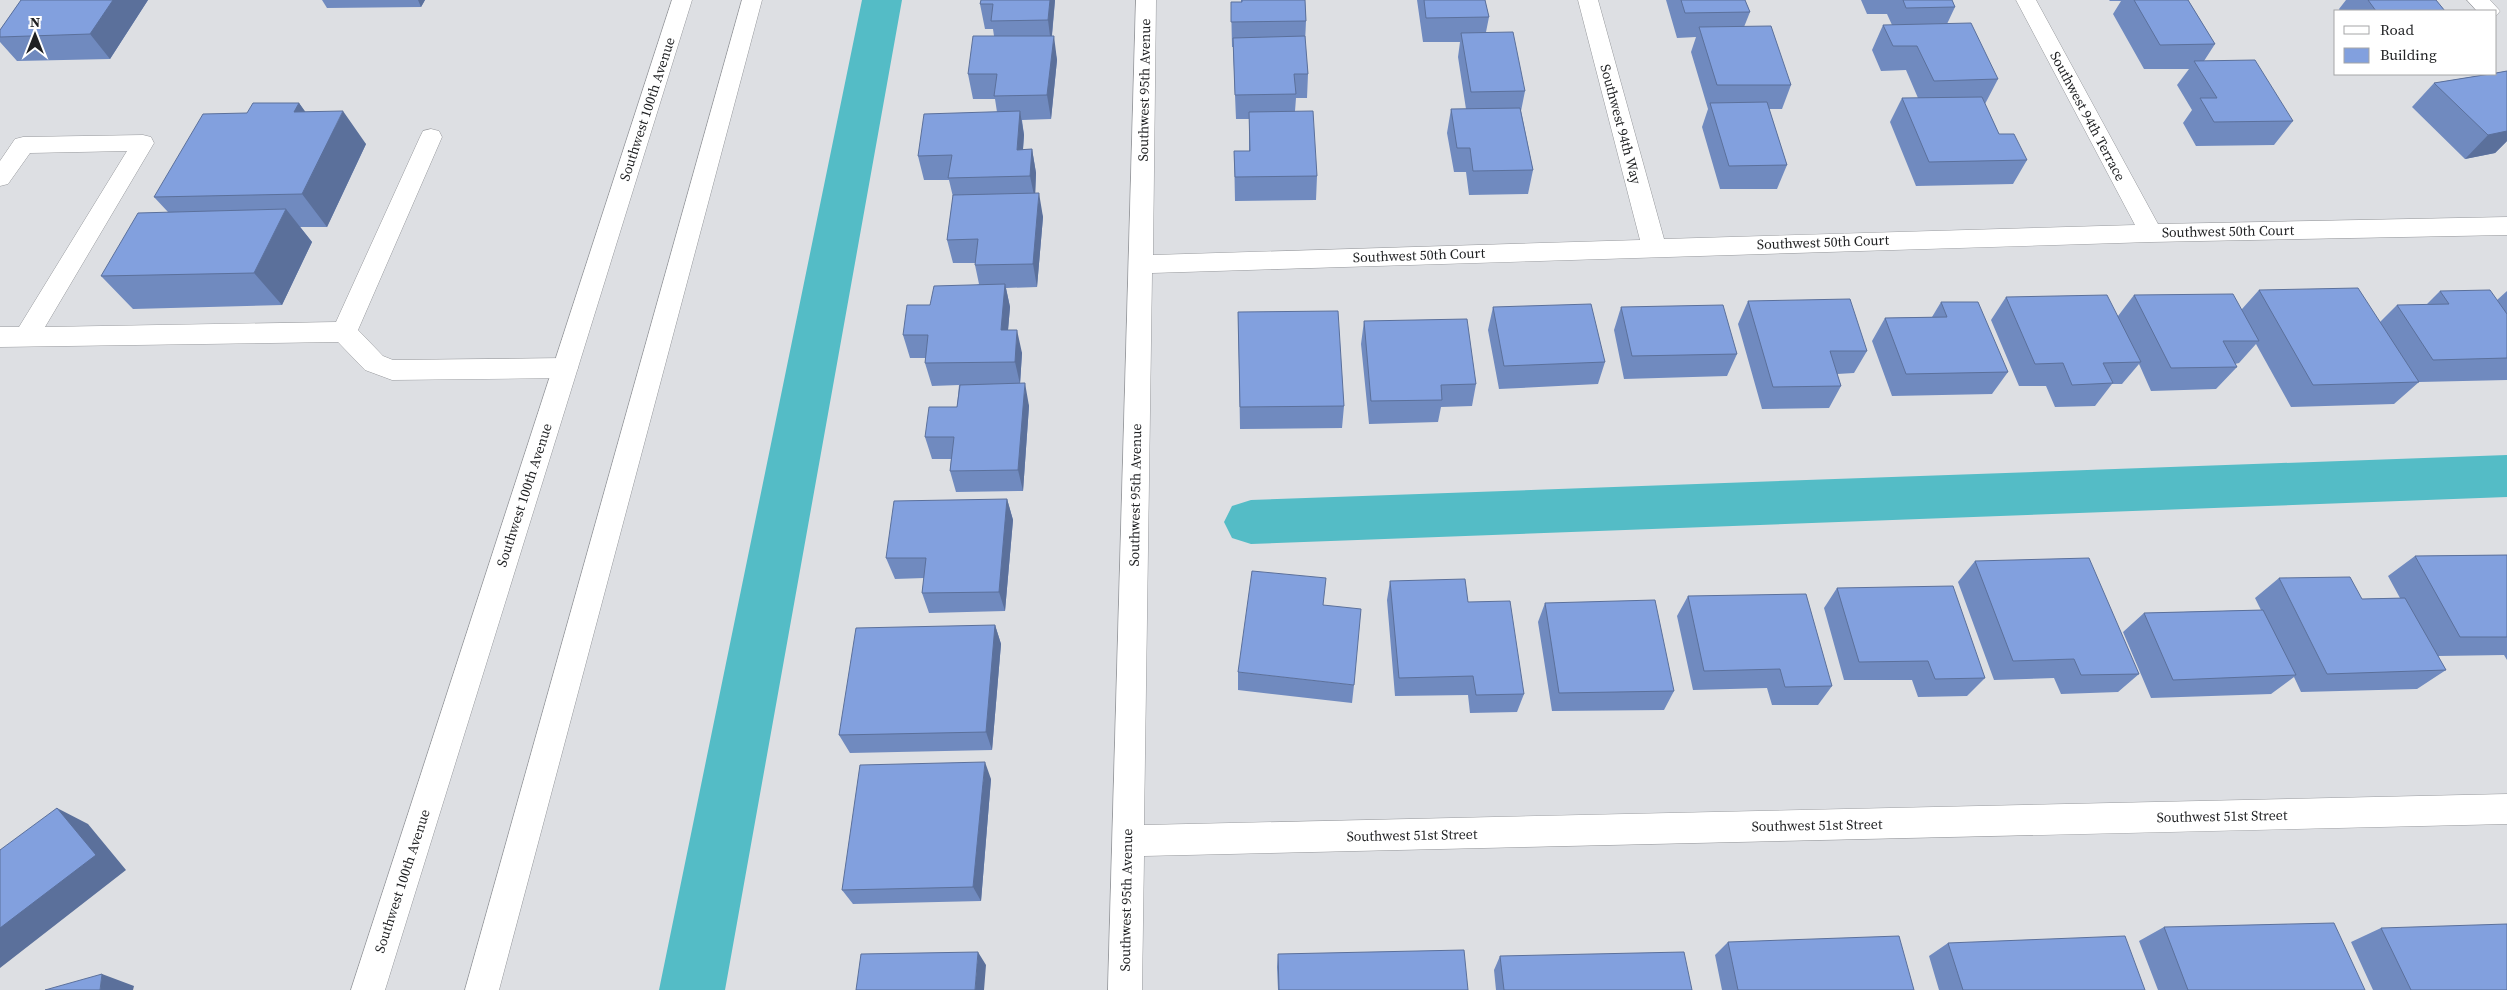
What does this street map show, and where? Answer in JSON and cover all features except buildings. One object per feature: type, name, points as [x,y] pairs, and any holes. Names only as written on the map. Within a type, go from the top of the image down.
[{"type":"street","name":"Southwest 100th Avenue","points":[[368,990],[682,0]]},
{"type":"street","points":[[482,990],[752,0]]},
{"type":"street","name":"Southwest 95th Avenue","points":[[1124,990],[1146,0]]},
{"type":"street","name":"Southwest 94th Way","points":[[1588,0],[1654,247]]},
{"type":"street","name":"Southwest 94th Terrace","points":[[2026,0],[2150,233]]},
{"type":"street","points":[[2477,0],[2488,10]]},
{"type":"street","points":[[344,332],[431,137]]},
{"type":"street","points":[[0,178],[23,145],[142,143],[26,336]]},
{"type":"street","name":"Southwest 50th Court","points":[[1140,264],[2150,233],[2507,226]]},
{"type":"street","points":[[0,337],[344,332],[374,363],[392,370],[565,368]]},
{"type":"street","name":"Southwest 51st Street","points":[[1127,842],[2507,809]]},
{"type":"waterway","points":[[692,990],[882,0]]},
{"type":"waterway","points":[[1251,522],[2507,476]]}]
